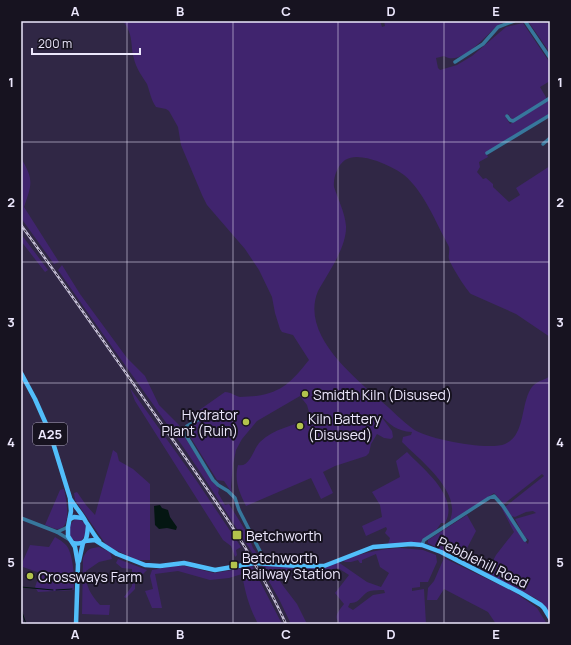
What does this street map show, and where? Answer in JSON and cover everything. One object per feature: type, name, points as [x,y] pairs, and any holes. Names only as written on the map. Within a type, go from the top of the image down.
[{"type":"main road","name":"A25","points":[[21,373],[35,399],[50,433],[70,498],[70,519]]},
{"type":"main road","name":"A25","points":[[70,498],[83,518]]},
{"type":"main road","points":[[76,624],[78,564],[75,547],[68,536],[70,519],[74,517],[83,518],[101,544]]},
{"type":"main road","points":[[78,564],[88,526]]},
{"type":"main road","points":[[71,542],[94,540],[101,544]]},
{"type":"main road","name":"Pebblehill Road","points":[[101,544],[117,554],[146,565],[160,566],[184,563],[216,570],[250,564],[324,566],[374,546],[411,544],[422,545],[439,551],[521,593],[541,605],[550,618]]},
{"type":"street","points":[[455,62],[483,44],[498,27],[514,21]]},
{"type":"street","points":[[525,21],[550,58]]},
{"type":"street","points":[[507,116],[513,121],[550,98]]},
{"type":"street","points":[[487,154],[550,115]]},
{"type":"street","points":[[543,144],[550,138]]},
{"type":"street","points":[[205,416],[187,426],[184,432],[213,480],[235,498],[241,516],[263,557],[264,564]]},
{"type":"street","points":[[422,545],[424,540],[494,496],[503,506],[525,540]]},
{"type":"street","points":[[21,518],[57,532],[71,542]]},
{"type":"street","points":[[57,532],[68,527]]},
{"type":"shaded area","points":[[123,21],[380,21],[382,27],[385,26],[384,21],[507,21],[497,26],[465,54],[451,58],[444,56],[436,58],[438,68],[440,70],[457,65],[472,56],[506,27],[523,23],[550,63],[550,81],[540,87],[547,99],[514,119],[512,119],[508,114],[505,116],[510,124],[550,100],[550,113],[486,153],[488,157],[479,162],[480,167],[477,172],[483,179],[486,178],[493,184],[493,187],[509,202],[520,195],[516,188],[550,166],[550,337],[516,314],[471,294],[452,266],[449,259],[449,246],[428,205],[411,181],[395,169],[377,161],[361,157],[353,157],[345,160],[340,165],[335,176],[334,187],[344,216],[346,226],[345,234],[336,260],[318,291],[314,307],[316,323],[323,338],[332,353],[344,367],[409,426],[420,433],[431,437],[473,445],[497,446],[505,444],[516,435],[519,429],[526,399],[531,388],[536,383],[550,376],[550,614],[544,605],[535,598],[489,575],[487,572],[496,555],[514,532],[499,503],[528,544],[529,540],[525,537],[515,519],[536,513],[533,511],[526,512],[515,517],[511,516],[505,507],[544,476],[542,474],[504,504],[494,493],[452,521],[450,520],[452,509],[450,499],[445,488],[428,467],[402,442],[403,437],[411,435],[412,432],[398,429],[380,415],[392,431],[393,437],[391,439],[384,438],[377,434],[371,444],[369,453],[366,456],[335,466],[323,472],[333,493],[321,499],[311,478],[246,506],[241,496],[237,481],[238,465],[246,464],[260,442],[271,434],[311,419],[307,405],[300,396],[257,421],[242,439],[236,450],[233,464],[231,487],[232,493],[224,481],[217,480],[186,430],[191,425],[206,417],[204,415],[193,421],[188,418],[225,392],[244,397],[273,392],[292,380],[309,360],[293,335],[282,332],[280,329],[272,297],[259,270],[245,249],[207,205],[181,145],[178,127],[169,111],[156,107],[147,84],[136,66],[129,31]]},
{"type":"shaded area","points":[[528,21],[547,23],[550,27],[550,53]]},
{"type":"shaded area","points":[[21,158],[30,177],[29,193],[24,207],[59,262],[54,264],[21,218]]},
{"type":"shaded area","points":[[21,234],[48,270],[45,272],[21,241]]},
{"type":"shaded area","points":[[62,265],[80,294],[127,358],[145,376],[159,405],[179,425],[212,481],[219,489],[218,493],[225,505],[229,504],[260,558],[257,560],[205,479],[58,270]]},
{"type":"shaded area","points":[[130,388],[196,480],[241,547],[236,550],[237,555],[235,557],[231,546],[223,540],[135,401]]},
{"type":"shaded area","points":[[113,450],[117,453],[119,461],[133,469],[150,484],[150,560],[137,560],[107,546],[75,500],[74,493],[77,492],[95,515]]},
{"type":"shaded area","points":[[407,452],[438,484],[448,503],[448,513],[445,523],[441,523],[437,529],[420,543],[388,544],[390,538],[385,533],[387,529],[386,527],[366,536],[362,526],[382,517],[380,505],[372,492],[400,477],[396,461]]},
{"type":"shaded area","points":[[64,489],[67,519],[62,528],[54,529],[45,525],[60,490]]},
{"type":"shaded area","points":[[160,505],[162,508],[168,510],[170,517],[177,527],[176,530],[167,528],[159,529],[155,525],[154,506]]},
{"type":"shaded area","points":[[467,515],[476,531],[463,556],[461,555],[460,557],[448,551],[447,553],[428,543],[428,540]]},
{"type":"shaded area","points":[[76,519],[83,522],[86,528],[85,536],[80,542],[72,539],[69,532],[69,528]]},
{"type":"shaded area","points":[[55,537],[65,544],[71,555],[74,575],[74,590],[38,592],[35,587],[40,573],[23,567],[23,561],[30,545],[49,547]]},
{"type":"shaded area","points":[[99,547],[110,552],[112,559],[99,562],[86,571],[86,581],[91,594],[100,605],[110,605],[109,615],[82,614],[83,558],[89,550]]},
{"type":"shaded area","points":[[401,548],[423,550],[436,555],[437,562],[428,582],[420,582],[420,587],[412,588],[412,591],[424,589],[426,624],[341,624],[337,619],[337,614],[344,604],[335,593],[349,575],[338,568],[323,571],[278,571],[275,574],[297,604],[307,624],[291,624],[262,569],[263,565],[298,568],[338,562],[367,582],[381,587],[389,573],[380,567],[376,554],[362,560],[362,563],[358,560],[345,562],[343,560],[385,549]],"holes":[[[384,590],[385,593],[373,595],[353,610],[348,607],[350,603],[356,602],[367,592]]]},
{"type":"shaded area","points":[[444,558],[516,593],[537,608],[547,624],[496,624],[488,612],[444,589],[437,600],[427,600],[428,588],[434,581]]},
{"type":"shaded area","points":[[118,559],[147,570],[135,580],[135,589],[126,598],[124,597],[132,586],[132,569],[122,568],[116,563]]},
{"type":"shaded area","points":[[174,566],[185,566],[214,573],[252,566],[282,624],[258,624],[252,612],[244,587],[242,574],[229,578],[210,580],[178,571],[155,574],[162,608],[152,608],[145,591],[153,589],[150,576],[152,570]]},
{"type":"waterway","points":[[21,587],[53,590]]},
{"type":"waterway","points":[[56,590],[72,589]]},
{"type":"waterway","points":[[21,609],[26,624]]},
{"type":"railway","points":[[21,225],[226,517],[258,569],[286,624]]},
{"type":"place","name":"Smidth Kiln (Disused)","points":[[305,394]]},
{"type":"place","name":"Hydrator Plant (Ruin)","points":[[246,422]]},
{"type":"place","name":"Kiln Battery (Disused)","points":[[300,426]]},
{"type":"place","name":"Betchworth","points":[[237,535]]},
{"type":"place","name":"Betchworth Railway Station","points":[[234,565]]},
{"type":"place","name":"Crossways Farm","points":[[30,576]]}]
